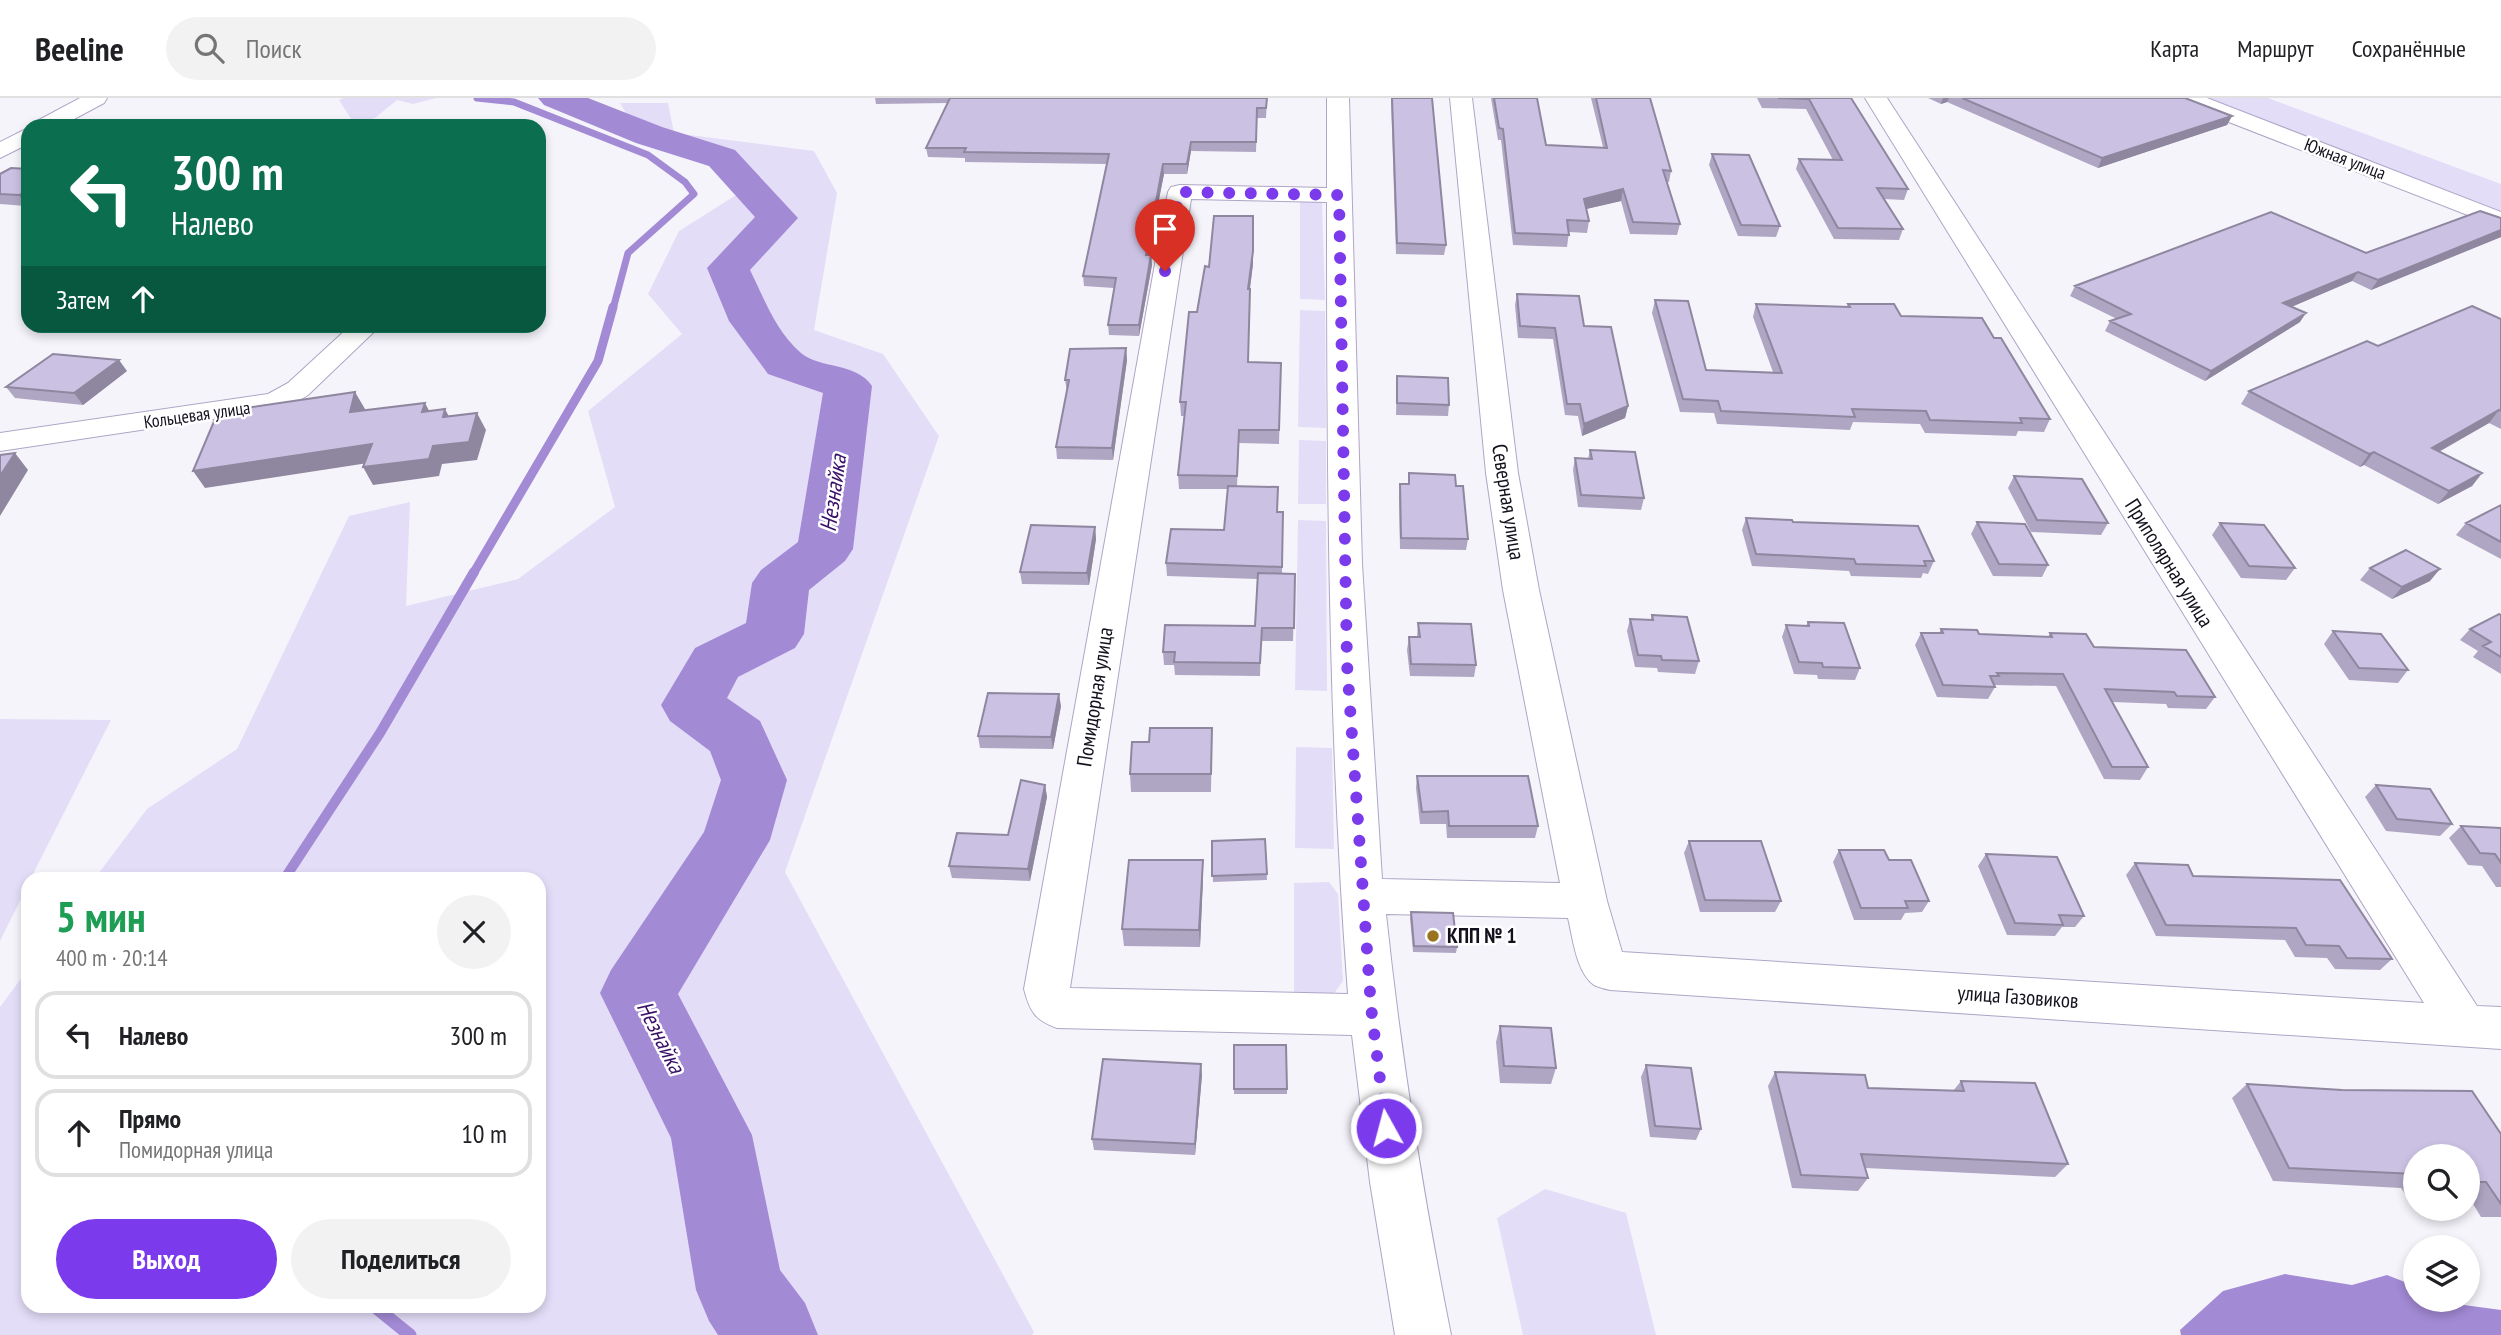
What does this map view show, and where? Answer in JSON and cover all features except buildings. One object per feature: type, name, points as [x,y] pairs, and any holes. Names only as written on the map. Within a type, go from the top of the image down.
[{"type":"street","points":[[58,119],[96,98]]},
{"type":"street","points":[[1338,98],[1347,650],[1362,896],[1371,1014],[1395,1193],[1423,1335]]},
{"type":"street","name":"Северная улица","points":[[1461,98],[1502,473],[1521,590],[1585,901]]},
{"type":"street","name":"Приполярная улица","points":[[1876,98],[2482,1027]]},
{"type":"street","name":"Южная улица","points":[[2189,98],[2501,221]]},
{"type":"street","points":[[0,150],[21,139]]},
{"type":"street","points":[[0,158],[21,160]]},
{"type":"street","name":"Помидорная улица","points":[[1339,195],[1180,192],[1047,989],[1050,1000],[1057,1008],[1371,1014]]},
{"type":"street","name":"Кольцевая улица","points":[[0,442],[275,402],[298,389],[358,333]]},
{"type":"street","points":[[1362,896],[1585,901]]},
{"type":"street","name":"улица Газовиков","points":[[1585,901],[1600,958],[1611,971],[2482,1027]]},
{"type":"shaded area","points":[[436,98],[413,104],[397,100],[372,119],[351,119],[339,100]]},
{"type":"shaded area","points":[[2202,98],[2268,98],[2501,184],[2501,214]]},
{"type":"shaded area","points":[[620,103],[668,103],[674,133],[814,151],[837,193],[814,330],[883,354],[939,436],[785,872],[1034,1332],[1032,1335],[0,1335],[0,1007],[21,978],[21,1313],[546,1313],[546,872],[100,872],[147,809],[237,749],[349,516],[410,502],[406,606],[518,579],[615,507],[588,411],[682,334],[648,294],[679,231],[763,178],[643,142]]},
{"type":"shaded area","points":[[1300,200],[1322,200],[1325,300],[1300,299]]},
{"type":"shaded area","points":[[1300,310],[1325,311],[1326,428],[1298,427]]},
{"type":"shaded area","points":[[1299,440],[1326,441],[1326,504],[1298,504]]},
{"type":"shaded area","points":[[1298,520],[1326,521],[1327,691],[1295,690]]},
{"type":"shaded area","points":[[0,719],[111,720],[34,872],[21,872],[21,899],[0,941]]},
{"type":"shaded area","points":[[1296,747],[1332,748],[1334,849],[1295,848]]},
{"type":"shaded area","points":[[1329,882],[1338,894],[1343,981],[1333,995],[1294,999],[1294,883]]},
{"type":"shaded area","points":[[1545,1189],[1626,1213],[1656,1335],[1523,1335],[1497,1218]]},
{"type":"shaded area","points":[[2285,1274],[2352,1285],[2387,1275],[2403,1281],[2403,1312],[2480,1312],[2480,1307],[2501,1310],[2501,1335],[2181,1335],[2180,1330],[2223,1291]]},
{"type":"waterway","name":"Незнайка","points":[[477,98],[514,102],[648,155],[685,182],[694,194],[628,253],[613,309]]},
{"type":"waterway","name":"Незнайка","points":[[556,98],[649,135],[722,158],[778,218],[728,268],[752,321],[785,364],[848,386],[825,549],[781,583],[774,634],[716,663],[692,705],[737,738],[754,780],[736,840],[638,993],[711,1135],[740,1290],[773,1335]]},
{"type":"waterway","name":"Незнайка","points":[[473,574],[598,361],[613,307]]},
{"type":"waterway","name":"Незнайка","points":[[289,872],[380,733],[474,572]]},
{"type":"waterway","name":"Незнайка","points":[[383,1313],[410,1335]]},
{"type":"place","name":"КПП № 1","points":[[1433,936]]},
{"type":"route","points":[[1165,271],[1180,192],[1339,195],[1347,664],[1371,1007],[1386,1128]]}]
